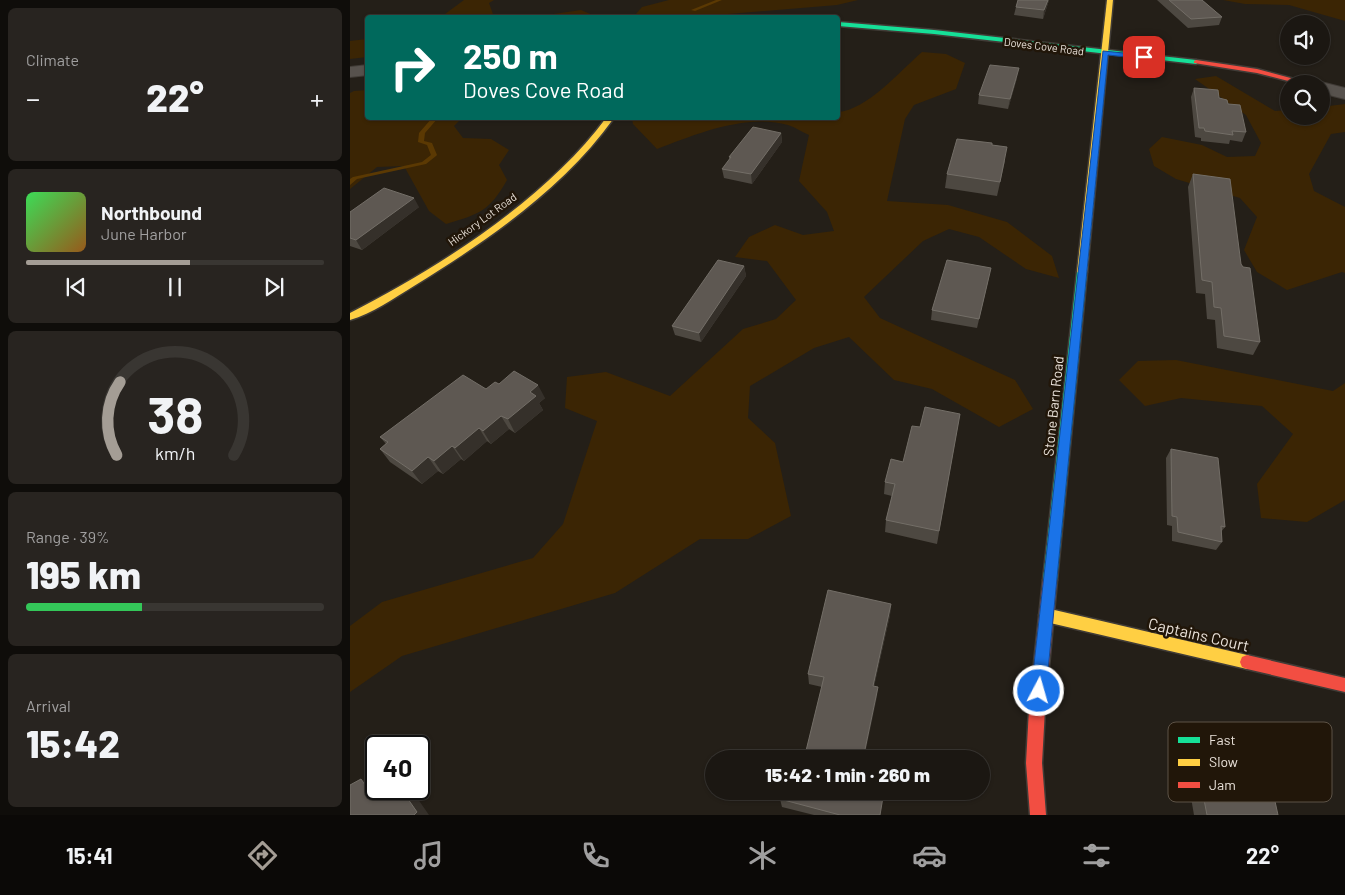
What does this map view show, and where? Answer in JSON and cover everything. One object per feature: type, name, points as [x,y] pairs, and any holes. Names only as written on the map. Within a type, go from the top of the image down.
[{"type":"street","name":"Stone Barn Road","points":[[1038,815],[1034,763],[1037,709],[1110,0]]},
{"type":"street","name":"Doves Cove Road","points":[[840,24],[1105,53],[1239,70],[1280,78]]},
{"type":"street","points":[[350,72],[365,70]]},
{"type":"street","points":[[1330,90],[1345,94]]},
{"type":"street","name":"Hickory Lot Road","points":[[350,317],[420,278],[472,244],[526,203],[570,167],[597,138],[609,120]]},
{"type":"street","name":"Captains Court","points":[[1046,615],[1345,685]]},
{"type":"shaded area","points":[[464,0],[494,0],[489,3],[493,15],[444,15]]},
{"type":"shaded area","points":[[669,0],[858,0],[837,5],[717,15],[635,15],[642,7]]},
{"type":"shaded area","points":[[1223,0],[1345,0],[1345,21],[1330,17],[1330,15],[1289,5],[1245,4]]},
{"type":"shaded area","points":[[581,10],[593,15],[547,15]]},
{"type":"shaded area","points":[[365,39],[365,57],[350,59],[350,41]]},
{"type":"shaded area","points":[[922,52],[946,54],[965,63],[956,89],[914,105],[905,119],[887,201],[948,205],[1007,222],[1052,256],[1059,278],[1026,269],[979,237],[949,229],[923,241],[864,297],[880,318],[1015,380],[1033,409],[999,427],[932,389],[894,380],[849,337],[814,348],[750,386],[748,418],[775,443],[791,516],[748,539],[700,539],[615,593],[402,656],[350,692],[350,626],[382,602],[533,558],[563,524],[597,421],[565,408],[567,377],[606,372],[670,396],[743,329],[776,319],[796,300],[767,261],[735,257],[749,237],[775,225],[803,235],[834,231],[827,212],[799,181],[809,135],[788,125],[772,122],[739,123],[688,137],[657,149],[633,124],[632,120],[840,120],[840,112],[849,110],[872,97]]},
{"type":"shaded area","points":[[1216,76],[1275,111],[1280,111],[1280,125],[1330,125],[1330,106],[1345,104],[1345,132],[1331,134],[1309,174],[1314,191],[1345,207],[1345,273],[1342,272],[1287,290],[1257,272],[1244,250],[1257,217],[1240,198],[1176,179],[1154,166],[1149,149],[1162,137],[1202,145],[1227,157],[1255,156],[1261,143],[1246,115],[1195,79]]},
{"type":"shaded area","points":[[365,90],[365,120],[460,120],[454,126],[463,138],[491,139],[509,150],[499,165],[507,180],[501,191],[482,210],[446,224],[429,211],[404,166],[377,167],[350,189],[350,93]]},
{"type":"shaded area","points":[[1176,360],[1333,391],[1345,383],[1345,500],[1307,522],[1261,518],[1257,484],[1293,434],[1262,406],[1181,398],[1145,406],[1119,380],[1138,361]]},
{"type":"building","points":[[1018,0],[1048,0],[1044,10],[1016,7]]},
{"type":"building","points":[[1169,0],[1202,0],[1222,17],[1191,19]]},
{"type":"building","points":[[990,65],[1019,68],[1010,99],[979,95]]},
{"type":"building","points":[[1194,88],[1218,90],[1219,98],[1227,100],[1228,104],[1240,105],[1246,132],[1232,131],[1233,135],[1205,131],[1204,128],[1199,128]]},
{"type":"building","points":[[753,127],[781,133],[751,174],[722,169],[731,157],[729,157]]},
{"type":"building","points":[[957,139],[992,143],[992,145],[1007,147],[1000,182],[947,174]]},
{"type":"building","points":[[1193,174],[1230,179],[1241,264],[1243,267],[1250,268],[1260,342],[1224,336],[1221,308],[1214,307],[1212,282],[1202,280]]},
{"type":"building","points":[[384,188],[414,198],[356,240],[350,238],[350,212]]},
{"type":"building","points":[[718,260],[744,266],[699,333],[672,326]]},
{"type":"building","points":[[947,260],[991,268],[979,319],[932,310]]},
{"type":"building","points":[[514,371],[538,385],[530,392],[536,396],[508,419],[501,416],[483,431],[479,428],[455,448],[452,446],[434,461],[428,457],[412,471],[380,449],[388,442],[380,437],[463,375],[486,389],[495,382],[499,384]]},
{"type":"building","points":[[925,407],[960,414],[939,531],[886,520],[895,484],[885,482],[891,459],[903,462],[912,426],[920,427]]},
{"type":"building","points":[[1171,449],[1218,458],[1225,527],[1221,526],[1222,542],[1178,532],[1177,517],[1172,516]]},
{"type":"building","points":[[828,590],[891,604],[873,686],[878,687],[865,750],[806,750],[824,677],[808,674]]},
{"type":"building","points":[[361,779],[365,785],[365,800],[409,800],[417,812],[414,815],[350,815],[350,785]]},
{"type":"building","points":[[784,800],[882,800],[880,815],[840,815]]},
{"type":"building","points":[[1204,802],[1275,802],[1278,815],[1207,815]]},
{"type":"waterway","points":[[693,10],[720,0]]},
{"type":"waterway","points":[[350,183],[355,178],[424,163],[434,155],[430,144],[421,142],[422,133],[433,120]]},
{"type":"traffic: fast","points":[[840,24],[934,32],[1196,62]]},
{"type":"traffic: fast","points":[[1050,580],[1082,272]]},
{"type":"traffic: slow","points":[[1082,272],[1110,0]]},
{"type":"traffic: slow","points":[[350,317],[405,287],[440,265],[525,204],[585,150],[608,120]]},
{"type":"traffic: slow","points":[[1046,615],[1247,662]]},
{"type":"traffic: jam","points":[[1196,62],[1257,71],[1280,77]]},
{"type":"traffic: jam","points":[[1038,815],[1034,763],[1037,709],[1050,580]]},
{"type":"traffic: jam","points":[[1247,662],[1345,685]]},
{"type":"route","points":[[1039,691],[1105,53],[1144,57]]}]
